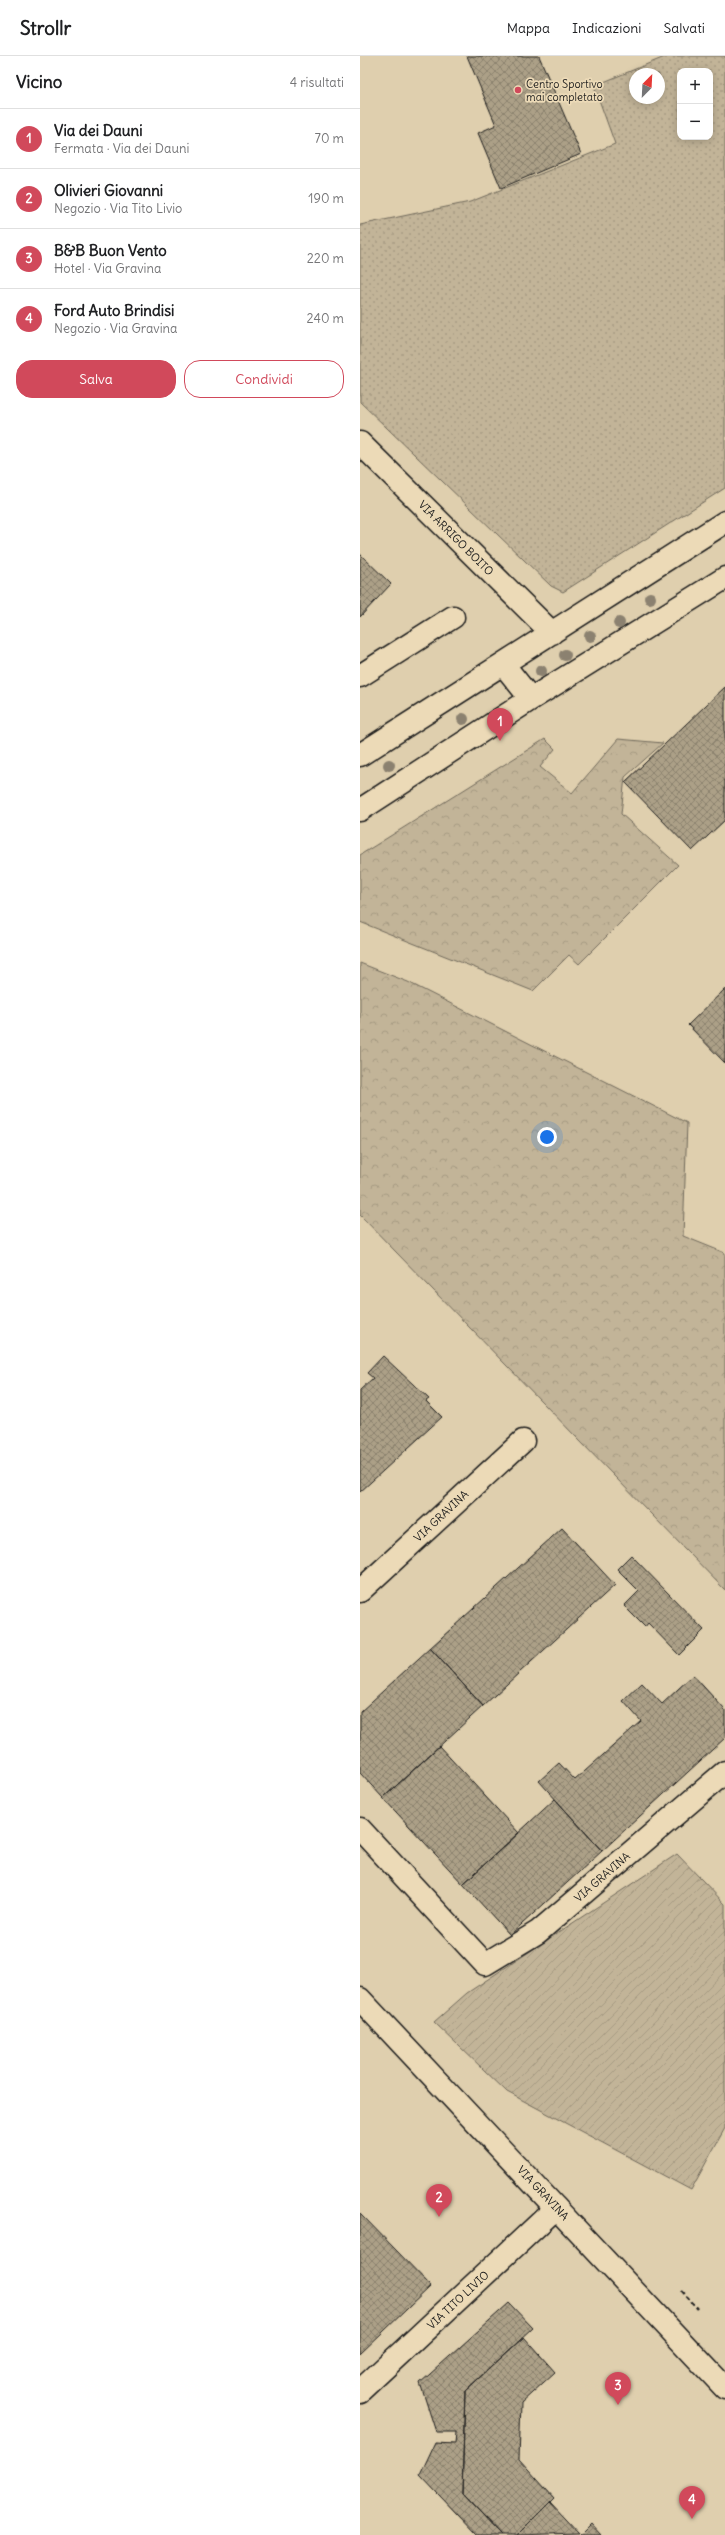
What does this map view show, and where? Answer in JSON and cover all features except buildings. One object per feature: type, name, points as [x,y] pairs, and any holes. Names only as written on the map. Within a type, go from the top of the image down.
[{"type":"street","name":"VIA ARRIGO BOITO","points":[[360,444],[552,633]]},
{"type":"street","points":[[360,755],[725,522]]},
{"type":"street","points":[[360,810],[531,699],[725,578]]},
{"type":"street","points":[[360,676],[453,617]]},
{"type":"street","points":[[503,664],[531,699]]},
{"type":"street","name":"VIA GRAVINA","points":[[360,1591],[523,1441]]},
{"type":"street","name":"VIA GRAVINA","points":[[360,1829],[486,1964],[538,1932],[725,1772]]},
{"type":"street","name":"VIA GRAVINA","points":[[360,1999],[725,2388]]},
{"type":"street","name":"VIA TITO LIVIO","points":[[360,2391],[556,2208]]},
{"type":"green space","points":[[667,56],[725,56],[725,488],[563,592],[551,586],[360,402],[360,225],[470,202],[615,144],[594,86],[629,72],[629,104],[665,104],[665,68],[638,68]]},
{"type":"green space","points":[[545,739],[555,749],[540,767],[572,793],[618,739],[663,743],[625,777],[621,814],[678,865],[579,964],[569,955],[533,991],[360,922],[360,855]]},
{"type":"green space","points":[[360,963],[408,982],[687,1123],[683,1236],[725,1253],[725,1590],[360,1215]]},
{"type":"green space","points":[[677,1854],[725,1904],[725,2128],[691,2190],[507,2092],[434,2022],[467,1993]]},
{"type":"place","name":"Centro Sportivo mai completato","points":[[518,90]]},
{"type":"place","name":"Via dei Dauni","points":[[500,741]]},
{"type":"place","name":"Olivieri Giovanni","points":[[439,2217]]},
{"type":"place","name":"B&B Buon Vento","points":[[618,2405]]},
{"type":"place","name":"Ford Auto Brindisi","points":[[692,2519]]}]
